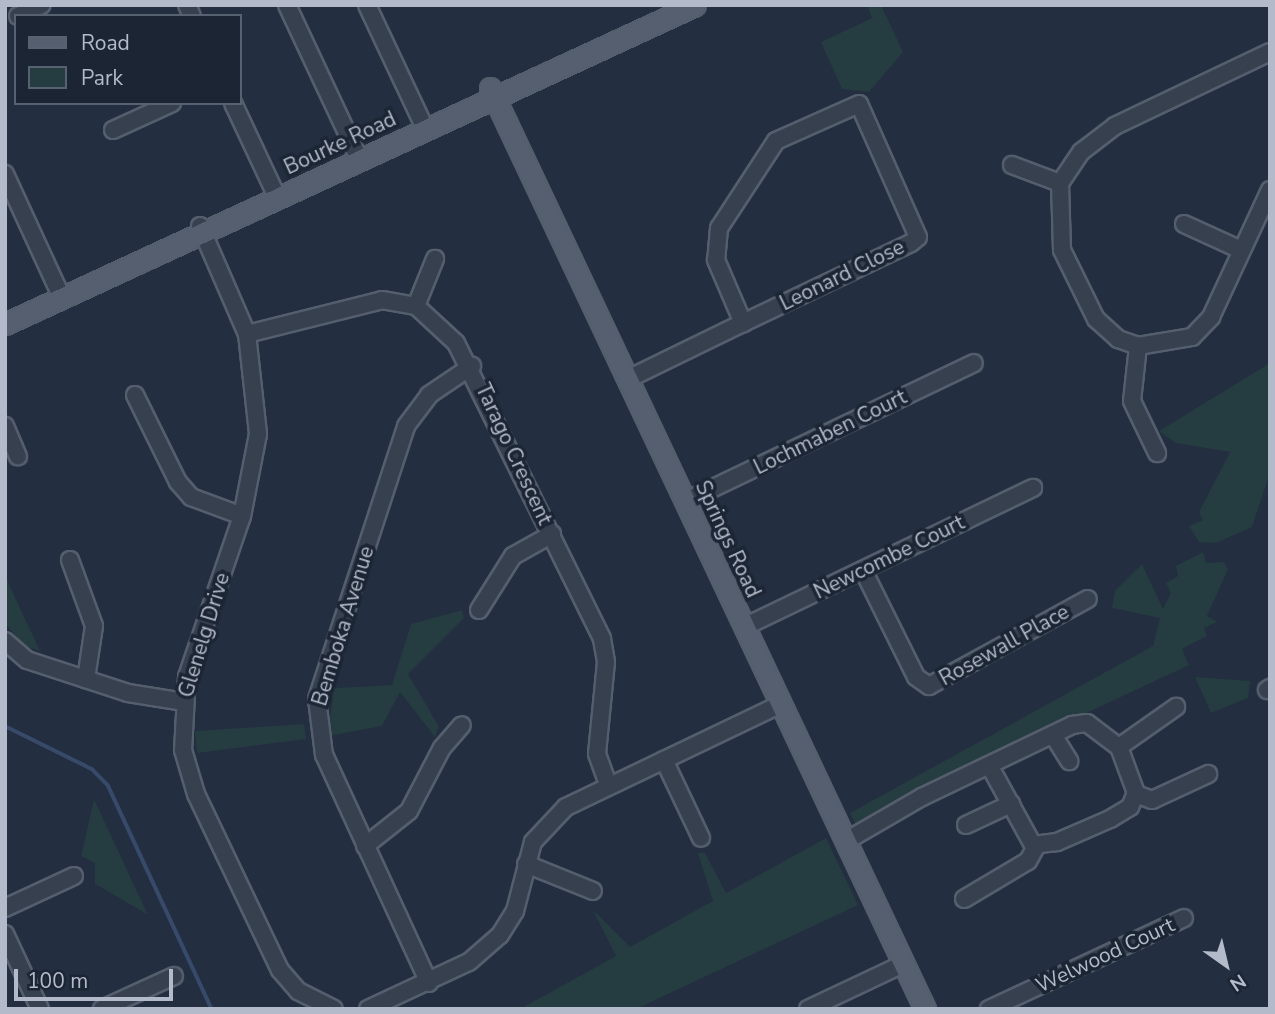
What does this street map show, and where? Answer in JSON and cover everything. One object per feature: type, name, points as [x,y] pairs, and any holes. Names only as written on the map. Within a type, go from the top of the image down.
[{"type":"main road","name":"Bourke Road","points":[[493,93],[673,5]]},
{"type":"main road","name":"Bourke Road","points":[[5,324],[423,124],[695,5]]},
{"type":"main road","name":"Springs Road","points":[[493,93],[630,378],[925,1009]]},
{"type":"main road","name":"Bourke Road","points":[[5,318],[61,295]]},
{"type":"street","points":[[22,14],[42,5]]},
{"type":"street","points":[[287,5],[358,156]]},
{"type":"street","points":[[367,5],[423,124]]},
{"type":"street","points":[[1270,52],[1115,126],[1081,152],[1060,183],[1062,250],[1096,319],[1118,339],[1138,346],[1192,337],[1212,317],[1270,190]]},
{"type":"street","name":"Leonard Close","points":[[630,378],[743,323],[918,237],[859,104],[776,141],[719,228],[716,260],[743,323]]},
{"type":"street","points":[[113,130],[168,105]]},
{"type":"street","points":[[234,105],[276,194]]},
{"type":"street","points":[[1012,165],[1060,183]]},
{"type":"street","points":[[5,174],[61,295]]},
{"type":"street","points":[[1184,224],[1241,250]]},
{"type":"street","name":"Glenelg Drive","points":[[201,229],[247,334],[259,416],[242,516],[184,702],[189,776],[265,942],[291,984],[331,1008]]},
{"type":"street","points":[[247,334],[354,303],[416,306],[435,259]]},
{"type":"street","name":"Tarago Crescent","points":[[416,306],[440,324],[472,366],[602,639],[606,662],[597,754],[608,785]]},
{"type":"street","points":[[1138,346],[1132,401],[1157,453]]},
{"type":"street","name":"Lochmaben Court","points":[[686,501],[974,363]]},
{"type":"street","name":"Bemboka Avenue","points":[[429,983],[324,755],[317,699],[406,426],[429,395],[472,366]]},
{"type":"street","points":[[135,395],[178,482],[191,497],[242,516]]},
{"type":"street","points":[[5,426],[19,456]]},
{"type":"street","name":"Newcombe Court","points":[[744,626],[1033,488]]},
{"type":"street","points":[[479,610],[513,556],[552,534]]},
{"type":"street","points":[[70,560],[94,626],[86,679]]},
{"type":"street","name":"Rosewall Place","points":[[863,570],[916,677],[929,686],[1088,599]]},
{"type":"street","points":[[5,641],[27,660],[86,679],[184,702]]},
{"type":"street","points":[[368,1009],[429,983],[500,935],[515,911],[526,864],[550,821],[608,785],[781,704]]},
{"type":"street","points":[[1119,747],[1176,707]]},
{"type":"street","points":[[846,841],[989,765],[1053,734],[1087,723],[1119,747],[1136,794],[1152,800],[1208,774]]},
{"type":"street","points":[[365,846],[410,811],[442,748],[462,725]]},
{"type":"street","points":[[1053,734],[1069,761]]},
{"type":"street","points":[[664,760],[701,838]]},
{"type":"street","points":[[989,765],[1011,804],[1021,832],[1037,845]]},
{"type":"street","points":[[964,900],[1024,864],[1037,845],[1119,814],[1136,794]]},
{"type":"street","points":[[966,825],[1011,804]]},
{"type":"street","points":[[526,864],[593,891]]},
{"type":"street","points":[[5,908],[74,876]]},
{"type":"street","name":"Welwood Court","points":[[989,1009],[1184,918]]},
{"type":"street","points":[[5,934],[40,1009]]},
{"type":"street","points":[[808,1009],[904,964]]},
{"type":"street","points":[[110,1007],[174,976]]},
{"type":"green space","points":[[867,5],[881,5],[903,52],[869,92],[842,89],[821,42],[872,18]]},
{"type":"green space","points":[[1270,363],[1270,473],[1252,527],[1216,543],[1199,542],[1189,526],[1203,520],[1199,512],[1230,452],[1176,443],[1159,431]]},
{"type":"green space","points":[[1203,552],[1206,563],[1224,562],[1228,569],[1207,616],[1217,622],[1204,628],[1207,636],[1182,649],[1189,665],[920,791],[885,817],[881,809],[868,816],[872,824],[856,825],[850,813],[1153,646],[1160,618],[1112,608],[1115,591],[1142,564],[1163,609],[1171,593],[1166,583],[1178,576],[1176,566]]},
{"type":"green space","points":[[5,576],[40,651],[24,646],[5,623]]},
{"type":"green space","points":[[462,610],[464,618],[408,674],[439,727],[435,737],[400,692],[382,726],[328,736],[334,688],[392,685],[411,624]]},
{"type":"green space","points":[[1195,677],[1250,681],[1248,698],[1211,713]]},
{"type":"green space","points":[[304,724],[306,739],[197,753],[195,731]]},
{"type":"green space","points":[[94,799],[147,914],[95,884],[95,863],[81,856]]},
{"type":"green space","points":[[826,838],[858,905],[636,1009],[520,1009],[616,956],[593,910],[630,947],[713,901],[698,853],[705,853],[726,893]]},
{"type":"waterway","points":[[5,726],[92,769],[108,785],[212,1009]]}]
